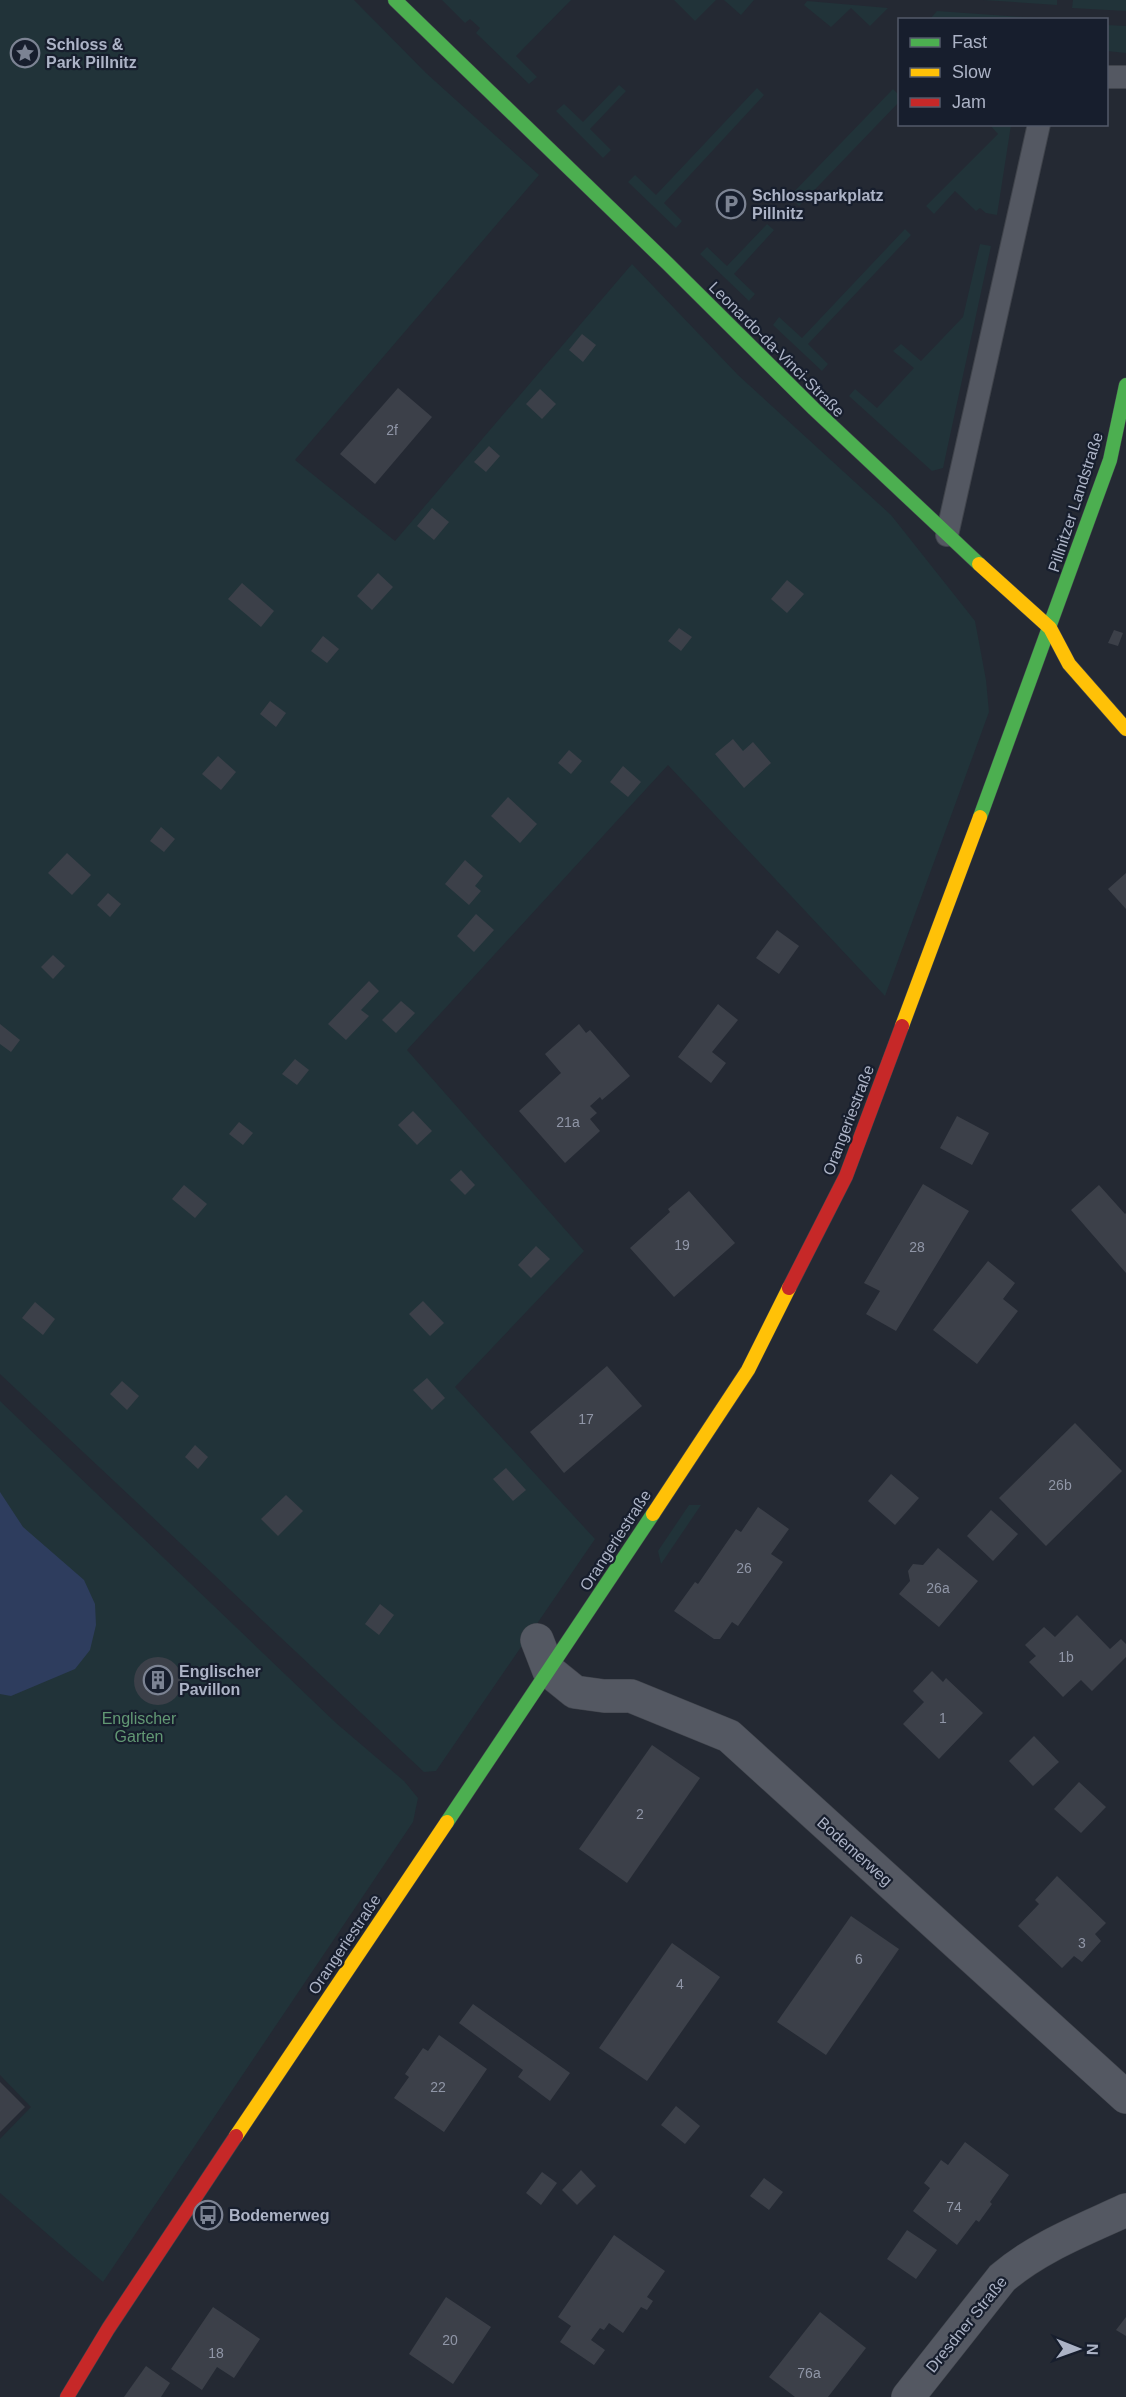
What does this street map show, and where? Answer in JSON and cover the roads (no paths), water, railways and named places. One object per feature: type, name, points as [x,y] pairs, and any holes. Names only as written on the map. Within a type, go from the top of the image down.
[{"type":"main road","name":"Leonardo-da-Vinci-Straße","points":[[394,0],[685,280],[756,353],[947,535],[1050,628],[1069,664],[1126,729]]},
{"type":"main road","name":"Pillnitzer Landstraße","points":[[1050,628],[1110,460],[1126,385]]},
{"type":"main road","name":"Orangeriestraße","points":[[67,2397],[108,2329],[250,2114],[549,1671],[748,1370],[846,1176],[1050,628]]},
{"type":"street","points":[[537,1640],[549,1671]]},
{"type":"street","name":"Bodemerweg","points":[[549,1671],[575,1692],[604,1696],[631,1696],[729,1736],[1126,2097]]},
{"type":"street","name":"Dresdner Straße","points":[[908,2397],[1002,2277],[1020,2262],[1039,2251],[1126,2210]]},
{"type":"lane","points":[[1108,77],[1126,77]]},
{"type":"lane","points":[[947,535],[1039,126]]},
{"type":"water","points":[[0,1492],[23,1527],[84,1580],[95,1604],[96,1625],[90,1650],[75,1669],[11,1696],[0,1694]]},
{"type":"place","name":"Schloss & Park Pillnitz","points":[[25,53]]},
{"type":"place","name":"Schlossparkplatz Pillnitz","points":[[731,204]]},
{"type":"place","name":"Englischer Pavillon","points":[[158,1680]]},
{"type":"place","name":"Bodemerweg","points":[[208,2215]]},
{"type":"park label","name":"Englischer Garten","points":[[139,1727]]}]
